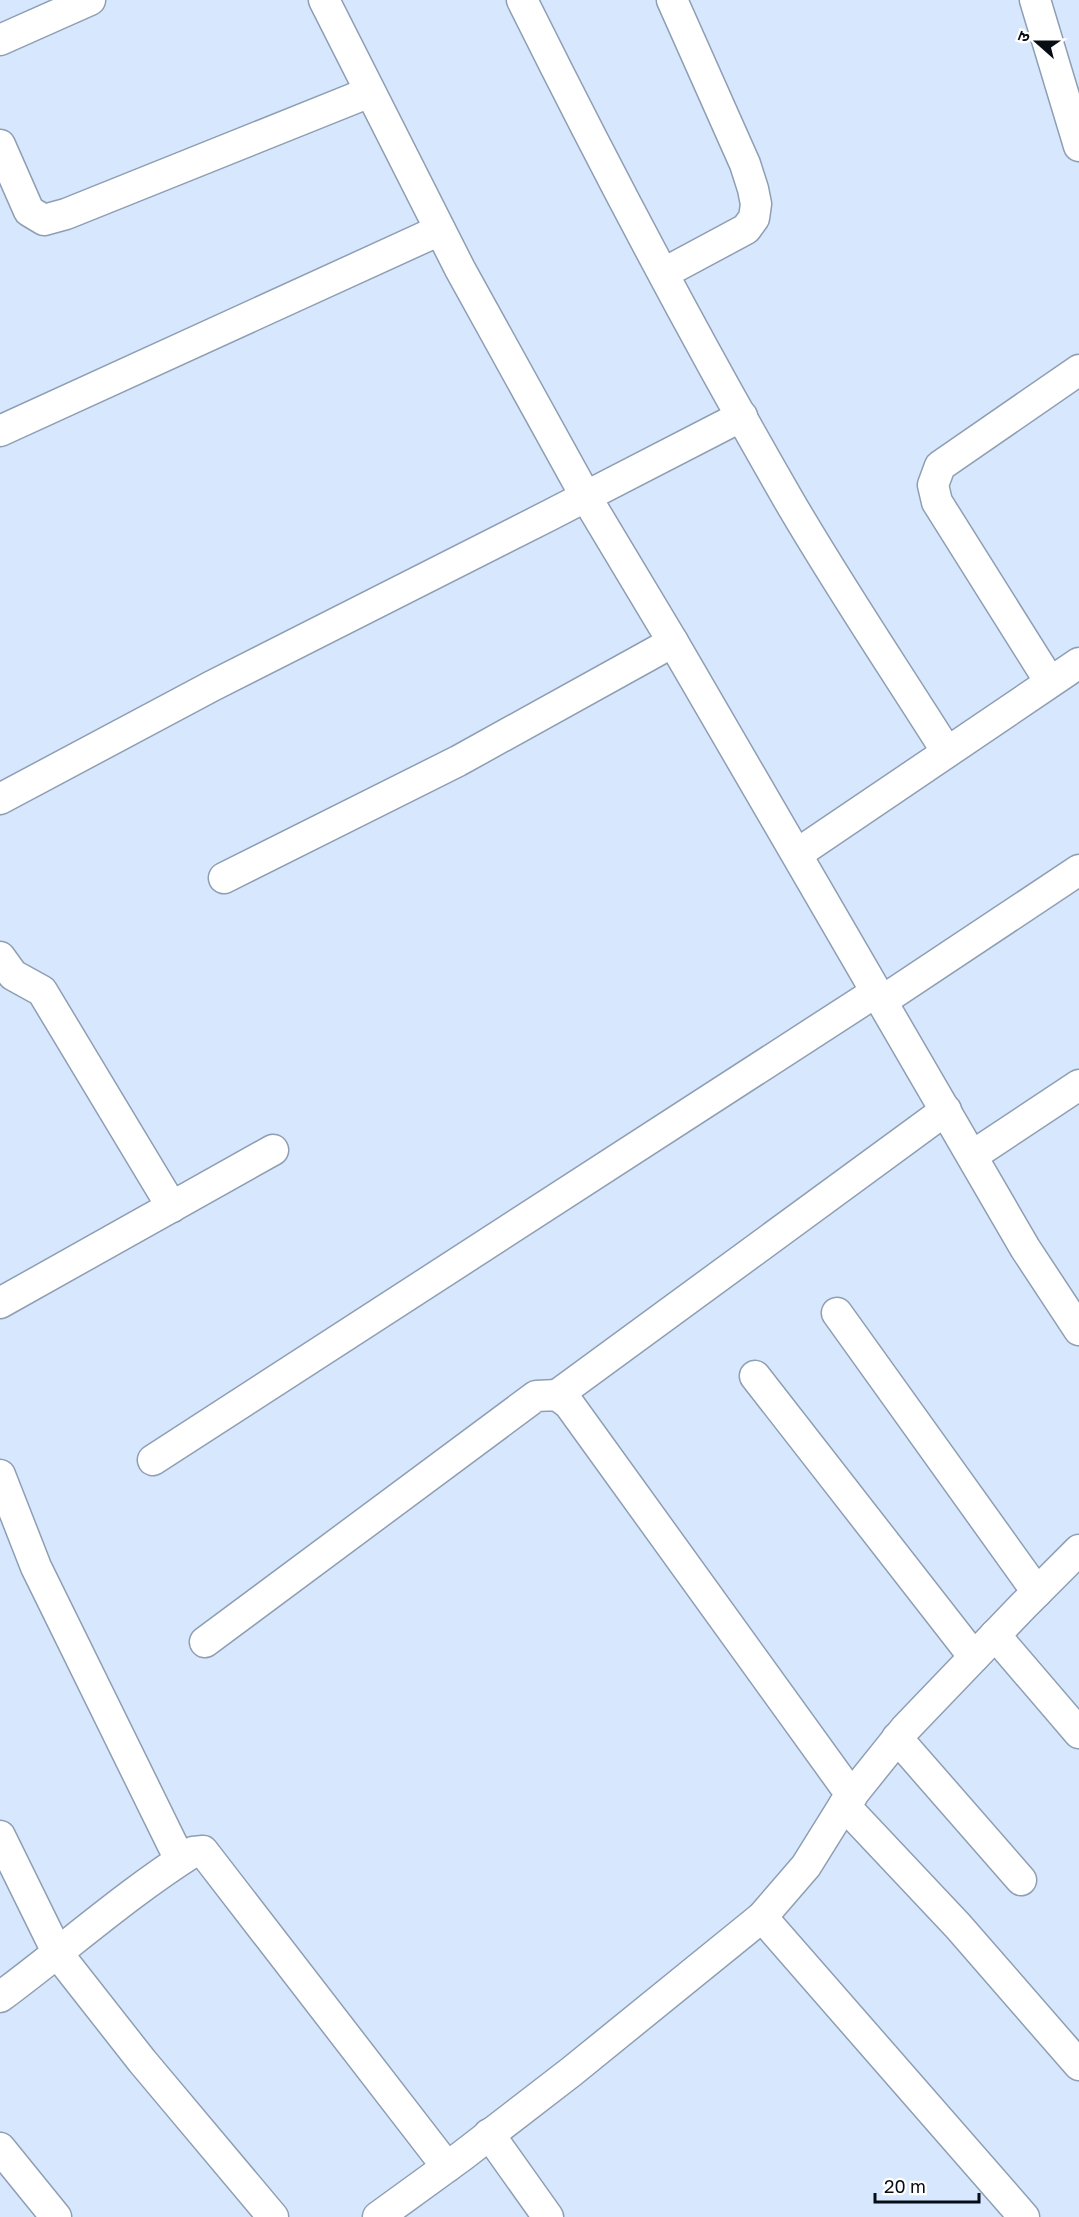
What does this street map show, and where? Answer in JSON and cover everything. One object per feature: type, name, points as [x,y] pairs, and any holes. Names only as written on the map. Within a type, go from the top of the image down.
[{"type":"street","points":[[0,40],[90,0]]},
{"type":"street","points":[[324,0],[440,230],[586,497],[673,642],[1025,1248],[1079,1330]]},
{"type":"street","points":[[522,0],[584,124],[789,501],[947,752]]},
{"type":"street","points":[[664,273],[746,229],[754,218],[756,204],[745,164],[672,0]]},
{"type":"street","points":[[1035,0],[1079,146]]},
{"type":"street","points":[[0,145],[29,212],[44,220],[66,214],[370,92]]},
{"type":"street","points":[[0,431],[440,230]]},
{"type":"street","points":[[1050,682],[937,502],[933,485],[940,466],[1079,370]]},
{"type":"street","points":[[0,799],[212,686],[742,416]]},
{"type":"street","points":[[224,878],[458,761],[673,642]]},
{"type":"street","points":[[797,855],[1079,663]]},
{"type":"street","points":[[153,1460],[1079,870]]},
{"type":"street","points":[[0,957],[13,975],[42,990],[172,1207]]},
{"type":"street","points":[[972,1156],[1079,1085]]},
{"type":"street","points":[[205,1642],[536,1396],[557,1395],[946,1110]]},
{"type":"street","points":[[0,1303],[273,1150]]},
{"type":"street","points":[[837,1313],[1036,1592]]},
{"type":"street","points":[[755,1376],[974,1657]]},
{"type":"street","points":[[557,1395],[569,1404],[848,1800],[1079,2065]]},
{"type":"street","points":[[0,1475],[36,1567],[180,1860]]},
{"type":"street","points":[[378,2217],[571,2072],[762,1917],[806,1866],[848,1800],[897,1738],[1079,1550]]},
{"type":"street","points":[[995,1635],[1079,1733]]},
{"type":"street","points":[[897,1738],[1022,1880]]},
{"type":"street","points":[[0,1836],[58,1954],[142,2061],[273,2217]]},
{"type":"street","points":[[0,1997],[58,1954],[137,1890],[193,1852],[202,1851],[447,2167]]},
{"type":"street","points":[[762,1917],[1024,2217]]},
{"type":"street","points":[[489,2134],[548,2217]]},
{"type":"street","points":[[0,2148],[56,2217]]}]
